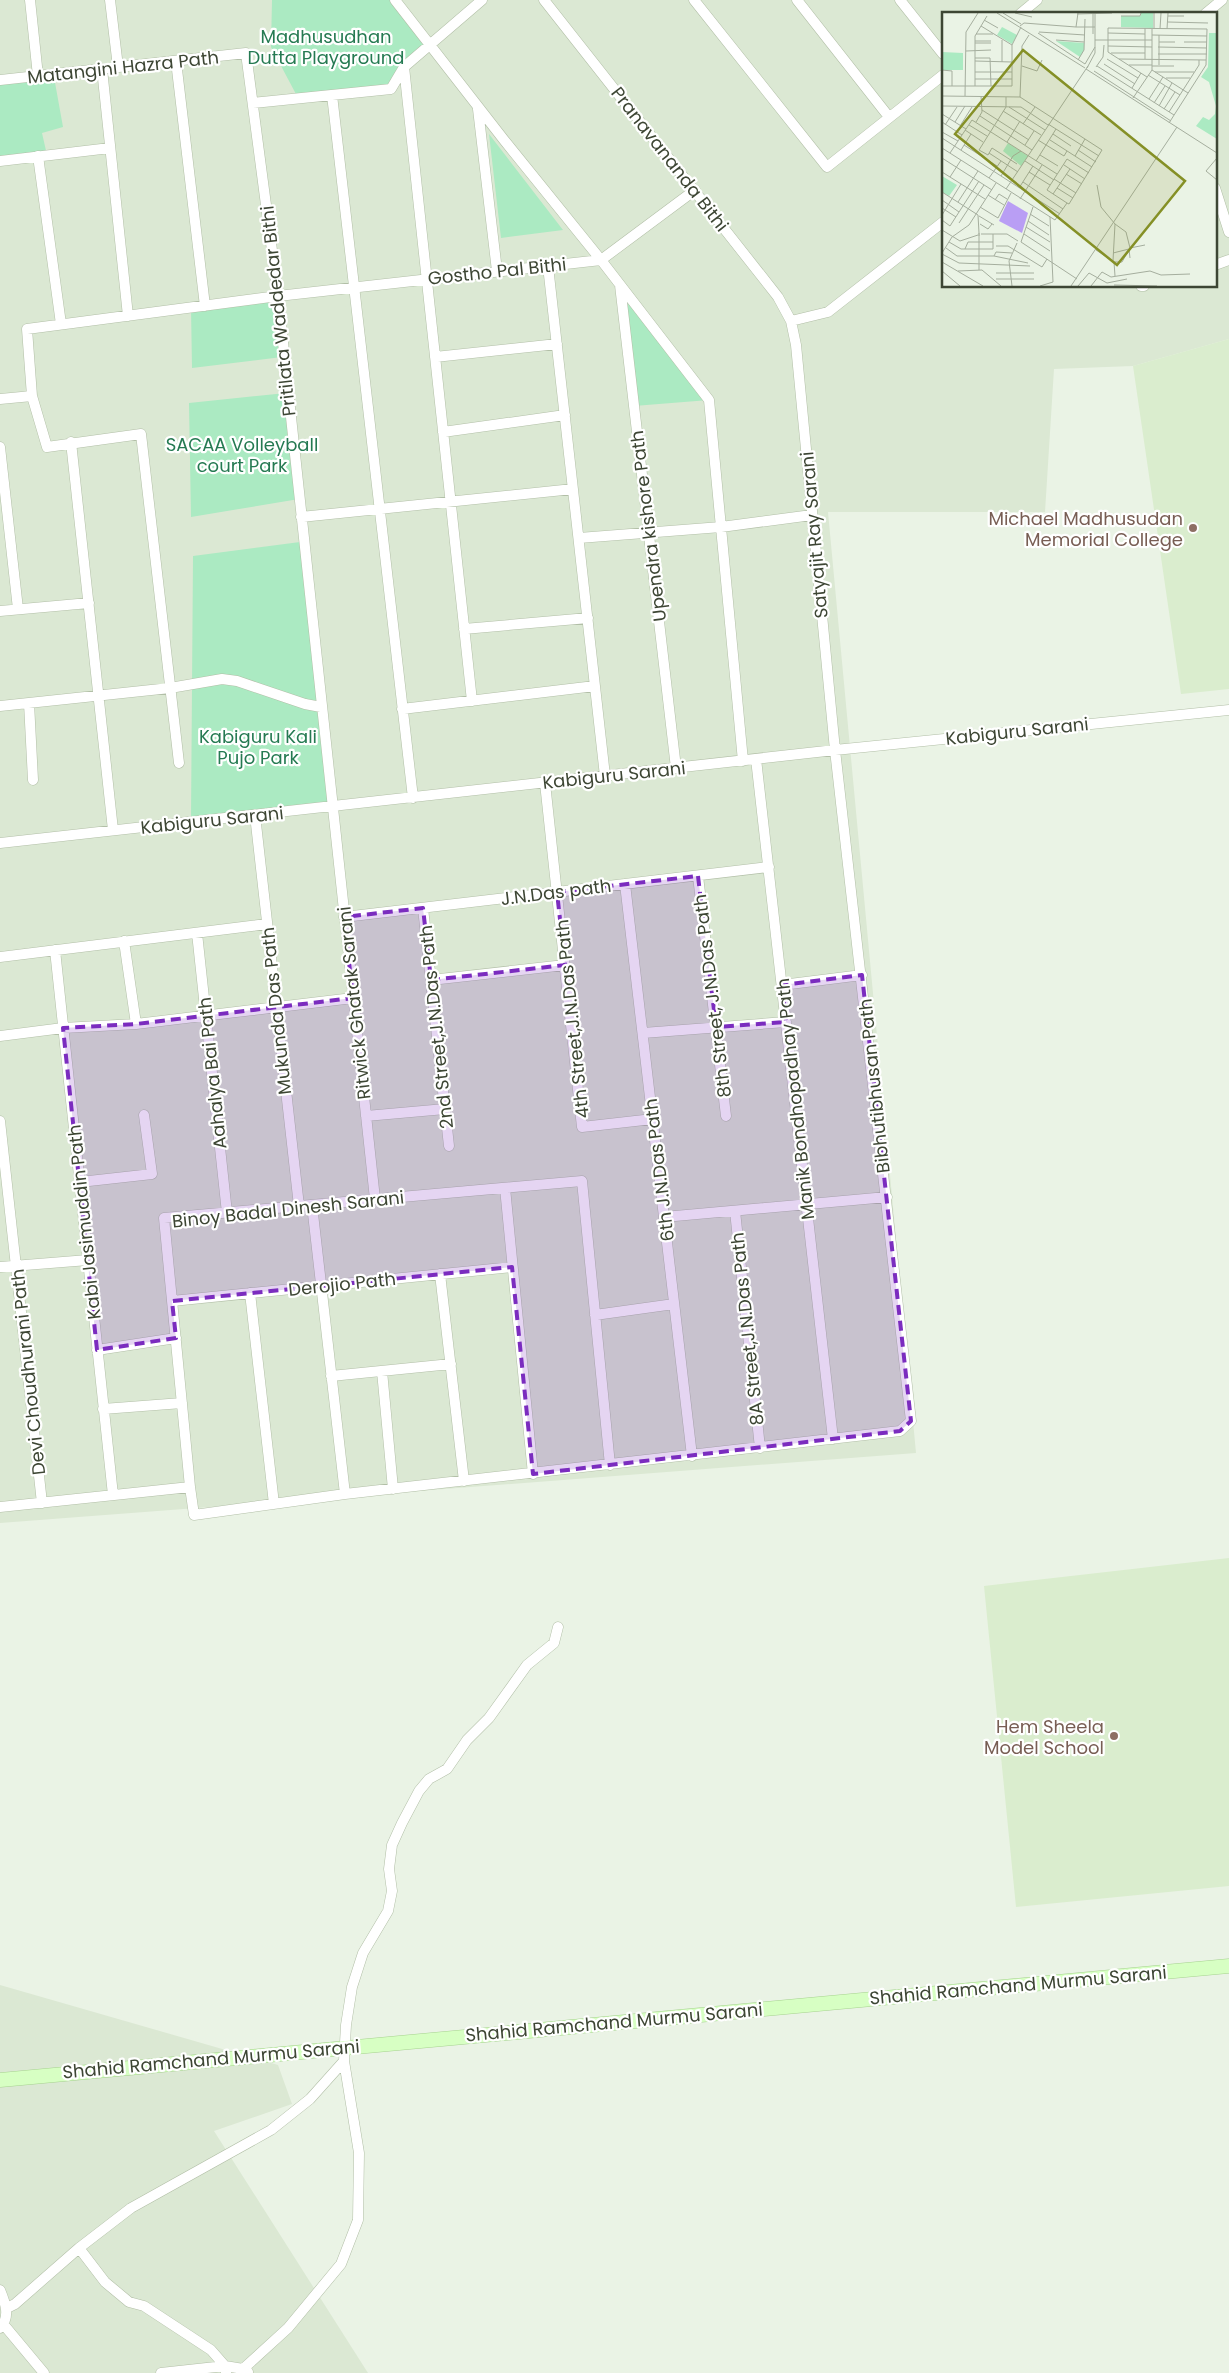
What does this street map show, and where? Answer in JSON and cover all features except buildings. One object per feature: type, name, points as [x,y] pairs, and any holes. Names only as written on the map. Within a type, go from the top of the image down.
[{"type":"street","points":[[30,0],[38,76]]},
{"type":"street","points":[[110,0],[118,67]]},
{"type":"street","points":[[395,0],[601,260],[708,400],[743,761]]},
{"type":"street","points":[[253,103],[390,89],[404,68],[429,44],[482,0]]},
{"type":"street","name":"Pranavananda Bithi","points":[[544,0],[778,297],[791,321]]},
{"type":"street","points":[[694,0],[827,166],[942,76]]},
{"type":"street","points":[[797,0],[889,117]]},
{"type":"street","points":[[900,0],[942,53]]},
{"type":"street","points":[[1022,12],[1037,0]]},
{"type":"street","points":[[1207,12],[1222,0]]},
{"type":"street","name":"Matangini Hazra Path","points":[[0,80],[246,53]]},
{"type":"street","name":"Pritilata Waddedar Bithi","points":[[246,53],[278,296],[332,807]]},
{"type":"street","points":[[176,61],[205,306]]},
{"type":"street","points":[[404,68],[472,701]]},
{"type":"street","points":[[102,69],[128,316]]},
{"type":"street","points":[[332,96],[413,798]]},
{"type":"street","points":[[478,107],[497,272]]},
{"type":"street","points":[[0,160],[110,148]]},
{"type":"street","points":[[38,156],[60,324]]},
{"type":"street","points":[[601,260],[694,190]]},
{"type":"street","points":[[1216,191],[1229,232]]},
{"type":"street","points":[[791,321],[828,312],[942,223]]},
{"type":"street","name":"Gostho Pal Bithi","points":[[32,396],[27,329],[278,296],[601,260]]},
{"type":"street","points":[[1216,265],[1229,260]]},
{"type":"street","points":[[548,266],[605,776]]},
{"type":"street","name":"Upendra kishore Path","points":[[620,285],[676,768]]},
{"type":"street","name":"Satyajit Ray Sarani","points":[[791,321],[796,346],[835,750]]},
{"type":"street","points":[[435,357],[557,344]]},
{"type":"street","points":[[0,399],[32,396],[47,447],[71,442],[141,434],[179,763]]},
{"type":"street","points":[[443,432],[565,415]]},
{"type":"street","points":[[71,442],[114,830]]},
{"type":"street","points":[[0,447],[18,609]]},
{"type":"street","points":[[301,516],[573,489]]},
{"type":"street","points":[[579,538],[721,527],[812,515]]},
{"type":"street","points":[[0,611],[89,603]]},
{"type":"street","points":[[464,629],[588,618]]},
{"type":"street","points":[[0,706],[170,688],[222,679],[321,707]]},
{"type":"street","points":[[402,709],[595,686]]},
{"type":"street","points":[[29,703],[33,780]]},
{"type":"street","name":"Kabiguru Sarani","points":[[0,843],[835,750],[1229,710]]},
{"type":"street","name":"Bibhutibhusan Path","points":[[833,1439],[900,1431],[911,1421],[862,975],[835,750]]},
{"type":"street","name":"Manik Bondhopadhay Path","points":[[756,759],[833,1439]]},
{"type":"street","name":"4th Street,J.N.Das Path","points":[[545,783],[582,1127],[653,1119]]},
{"type":"street","name":"Ritwick Ghatak Sarani","points":[[332,807],[375,1199]]},
{"type":"street","name":"Mukunda Das Path","points":[[255,815],[299,1206]]},
{"type":"street","name":"J.N.Das path","points":[[344,917],[769,868]]},
{"type":"street","name":"8th Street, J.N.Das Path","points":[[698,876],[726,1116]]},
{"type":"street","name":"6th J.N.Das Path","points":[[625,884],[692,1456]]},
{"type":"street","name":"2nd Street,J.N.Das Path","points":[[423,908],[449,1146]]},
{"type":"street","points":[[0,956],[267,924]]},
{"type":"street","name":"Aahalya Bai Path","points":[[197,932],[227,1213]]},
{"type":"street","points":[[124,942],[136,1024]]},
{"type":"street","name":"Kabi Jasimuddin Path","points":[[55,950],[112,1495]]},
{"type":"street","points":[[431,980],[565,965]]},
{"type":"street","points":[[782,985],[862,975]]},
{"type":"street","points":[[0,1036],[63,1028],[136,1024],[353,998]]},
{"type":"street","points":[[643,1033],[786,1022]]},
{"type":"street","points":[[366,1116],[445,1109]]},
{"type":"street","points":[[80,1182],[152,1174],[144,1115]]},
{"type":"street","name":"Devi Choudhurani Path","points":[[0,1121],[42,1503]]},
{"type":"street","name":"Binoy Badal Dinesh Sarani","points":[[274,1504],[194,1515],[164,1218],[582,1180],[610,1465]]},
{"type":"street","points":[[505,1188],[533,1474]]},
{"type":"street","points":[[664,1217],[887,1197]]},
{"type":"street","points":[[312,1205],[345,1494]]},
{"type":"street","name":"8A Street,J.N.Das Path","points":[[735,1211],[760,1448]]},
{"type":"street","points":[[0,1267],[88,1260]]},
{"type":"street","name":"Derojio Path","points":[[172,1301],[512,1267]]},
{"type":"street","points":[[440,1274],[464,1481]]},
{"type":"street","points":[[250,1293],[274,1504],[345,1494],[833,1439]]},
{"type":"street","points":[[595,1315],[674,1304]]},
{"type":"street","points":[[97,1350],[176,1338]]},
{"type":"street","points":[[332,1376],[451,1364]]},
{"type":"street","points":[[382,1371],[393,1489]]},
{"type":"street","points":[[104,1409],[182,1403]]},
{"type":"street","points":[[0,1507],[190,1487]]},
{"type":"street","points":[[161,2373],[246,2371],[288,2328],[341,2264],[358,2220],[360,2153],[344,2061],[347,2015],[356,1972],[364,1952],[388,1911],[392,1891],[389,1868],[392,1845],[420,1791],[429,1779],[447,1769],[466,1740],[489,1718],[523,1671],[554,1643],[558,1627]]},
{"type":"street","name":"Shahid Ramchand Murmu Sarani","points":[[0,2080],[346,2046],[1229,1966]]},
{"type":"street","points":[[7,2308],[15,2304],[79,2248],[131,2208],[271,2130],[310,2099],[344,2061]]},
{"type":"street","points":[[79,2248],[106,2282],[129,2302],[144,2306],[211,2350],[226,2370]]},
{"type":"street","points":[[0,2290],[7,2308],[2,2327],[44,2373]]},
{"type":"highlighted area","points":[[698,876],[716,1027],[786,1022],[782,985],[862,975],[911,1421],[900,1431],[533,1474],[512,1267],[172,1301],[176,1338],[97,1350],[63,1028],[136,1024],[353,998],[344,917],[423,908],[431,980],[565,965],[557,892]]},
{"type":"shaded area","points":[[0,0],[1229,0],[1229,339],[1133,366],[1054,369],[1045,512],[828,512],[916,1453],[0,1523]]},
{"type":"shaded area","name":"Michael Madhusudan Memorial College","points":[[1229,339],[1229,689],[1181,694],[1133,366]]},
{"type":"shaded area","name":"Hem Sheela Model School","points":[[1229,1558],[1229,1886],[1016,1907],[984,1586]]},
{"type":"shaded area","points":[[0,1985],[278,2065],[292,2104],[214,2131],[368,2373],[0,2373]]},
{"type":"green space","name":"Madhusudhan Dutta Playground","points":[[272,0],[391,0],[427,46],[386,90],[297,96],[271,47]]},
{"type":"green space","points":[[54,77],[63,127],[42,133],[47,155],[0,161],[0,81]]},
{"type":"green space","points":[[489,134],[563,230],[501,238]]},
{"type":"green space","points":[[625,292],[709,400],[634,406]]},
{"type":"green space","points":[[275,298],[282,357],[192,368],[191,308]]},
{"type":"green space","name":"SACAA Volleyball court Park","points":[[286,393],[299,499],[191,517],[189,403]]},
{"type":"green space","name":"Kabiguru Kali Pujo Park","points":[[300,542],[332,807],[191,819],[193,556]]},
{"type":"place","name":"Michael Madhusudan Memorial College","points":[[1193,528]]},
{"type":"place","name":"Hem Sheela Model School","points":[[1114,1736]]}]
